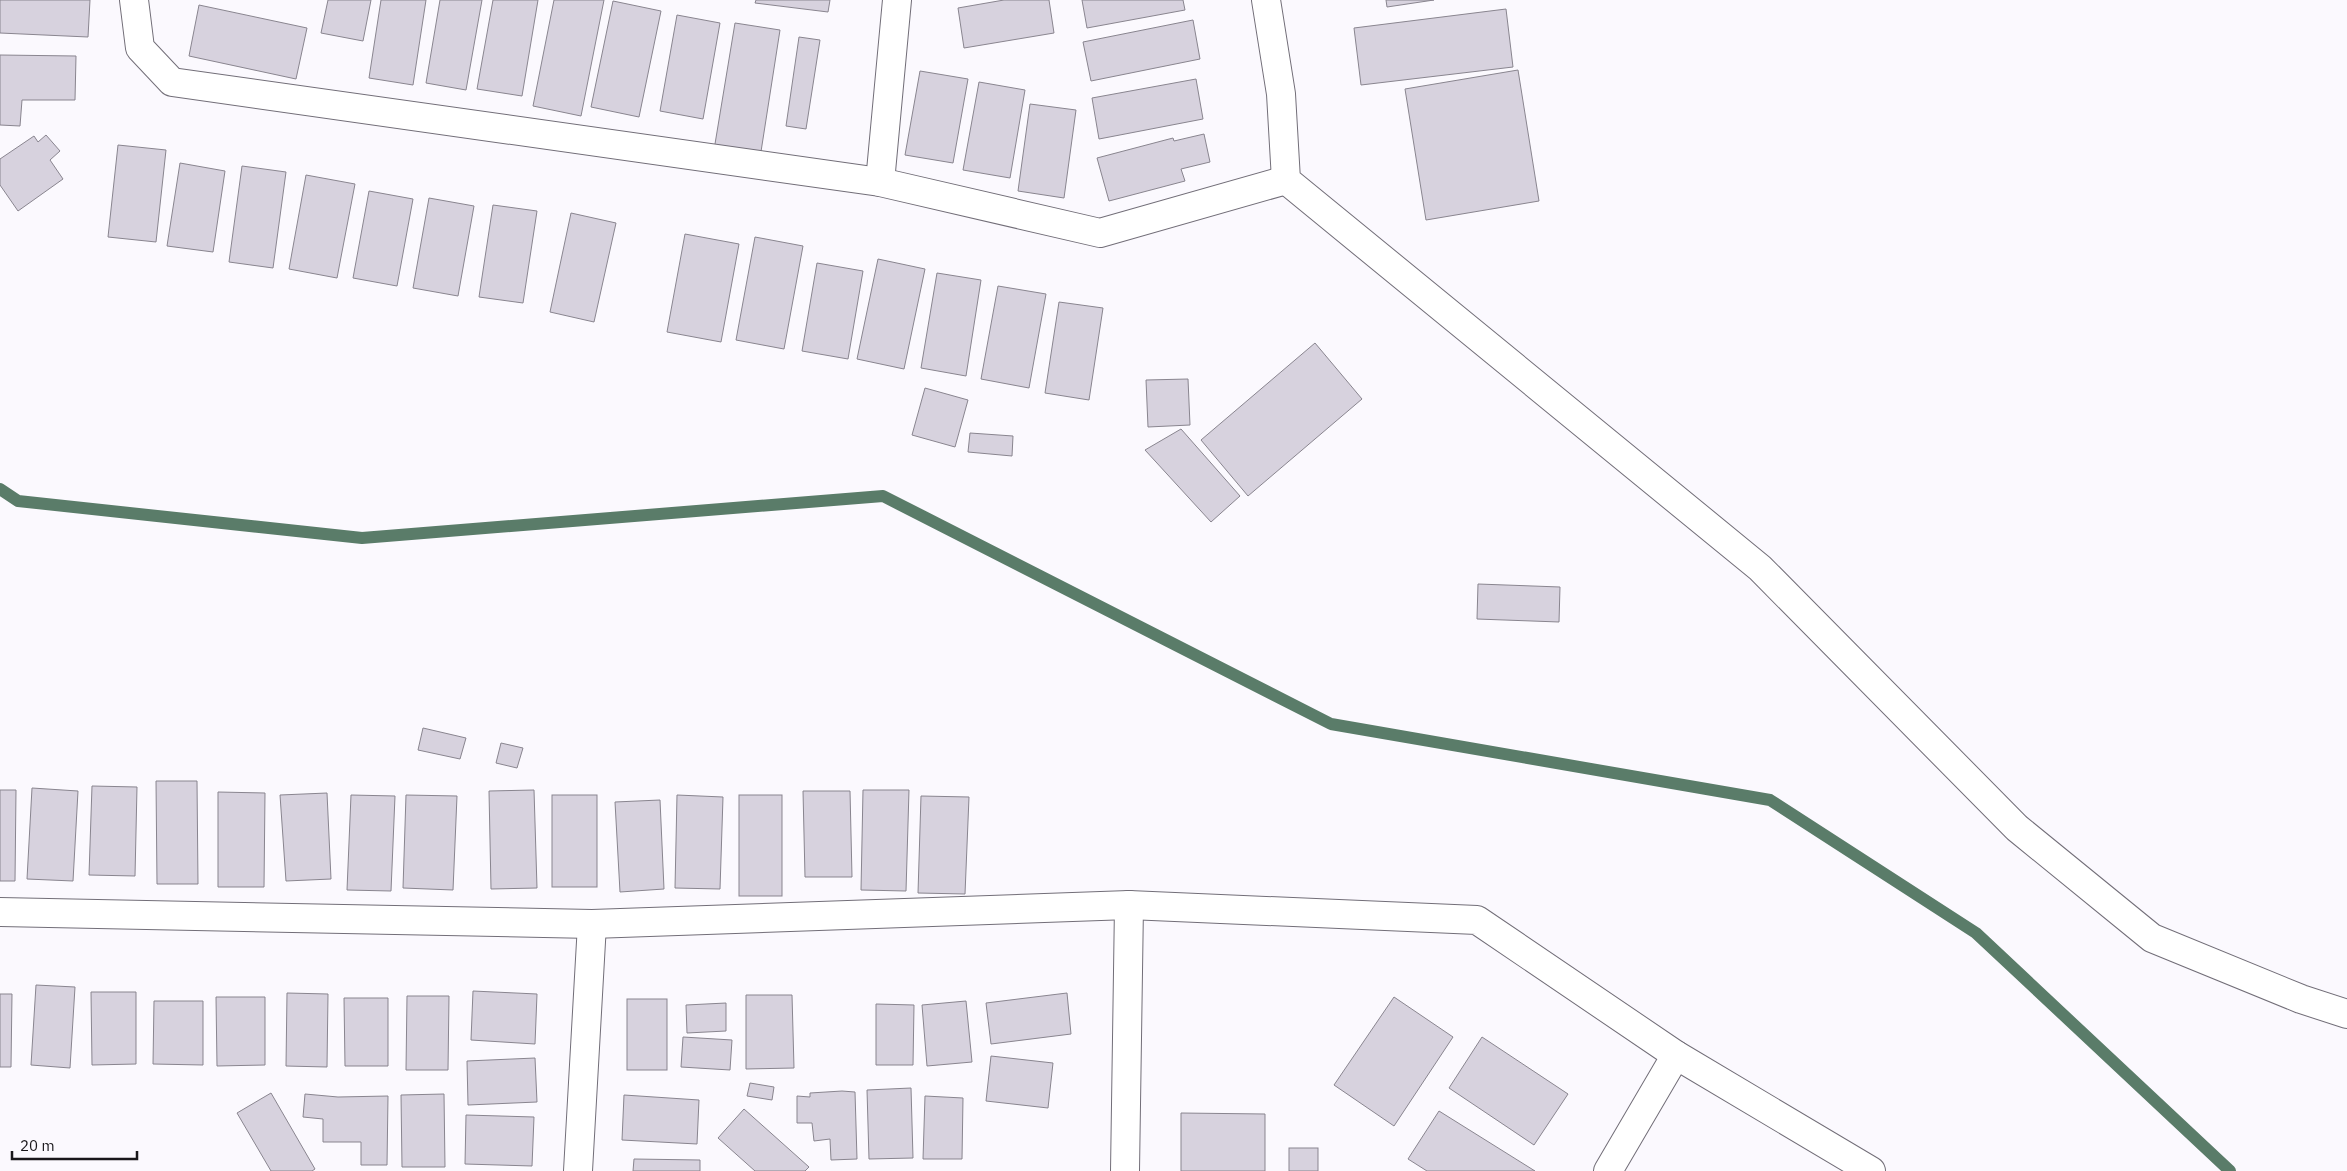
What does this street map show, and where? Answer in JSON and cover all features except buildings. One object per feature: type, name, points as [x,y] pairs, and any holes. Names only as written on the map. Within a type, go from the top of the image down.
[{"type":"street","points":[[134,0],[140,48],[172,82],[880,182],[1100,234],[1286,180]]},
{"type":"street","points":[[880,182],[897,0]]},
{"type":"street","points":[[1266,0],[1281,94],[1286,180],[1760,568],[2017,828],[2152,938],[2301,998],[2347,1014]]},
{"type":"street","points":[[1125,1171],[1129,905]]},
{"type":"street","points":[[0,912],[592,924],[1129,905],[1477,920],[1676,1055],[1871,1171]]},
{"type":"street","points":[[578,1171],[592,924]]},
{"type":"street","points":[[1608,1171],[1676,1055]]},
{"type":"waterway","points":[[0,489],[18,501],[362,538],[883,496],[1331,724],[1770,800],[1976,933],[2230,1171]]}]
